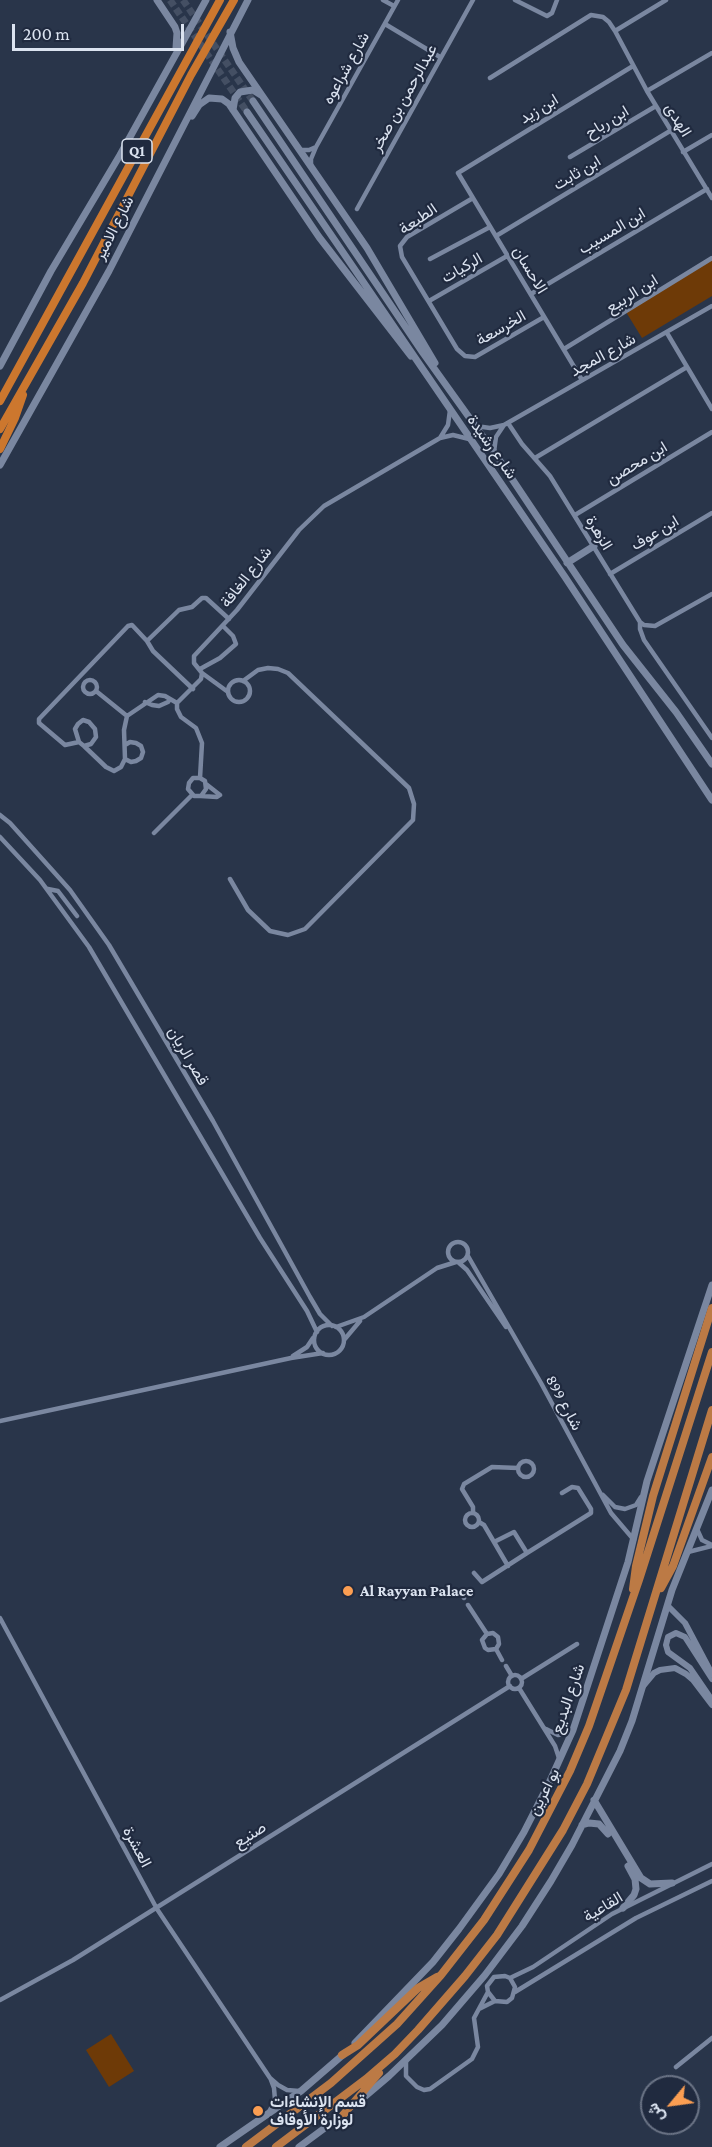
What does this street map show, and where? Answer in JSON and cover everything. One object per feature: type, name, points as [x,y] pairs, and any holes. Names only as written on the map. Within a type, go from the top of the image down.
[{"type":"highway","name":"شارع الامير","points":[[0,401],[220,0]]},
{"type":"highway","name":"شارع الامير","points":[[0,429],[83,283],[191,75],[234,0]]},
{"type":"highway","points":[[0,449],[15,418],[29,375]]},
{"type":"highway","points":[[633,1599],[635,1573],[649,1511],[712,1308]]},
{"type":"highway","name":"بو اعرين","points":[[246,2147],[331,2083],[397,2024],[441,1975],[500,1897],[543,1825],[570,1772],[589,1726],[633,1599],[712,1352]]},
{"type":"highway","name":"بو اعرين","points":[[276,2147],[395,2054],[434,2013],[487,1949],[563,1830],[587,1784],[626,1690],[712,1410]]},
{"type":"highway","points":[[655,1597],[669,1574],[712,1457]]},
{"type":"highway","points":[[342,2055],[358,2044],[418,1988],[441,1975]]},
{"type":"highway","points":[[343,2115],[395,2054]]},
{"type":"main road","points":[[157,0],[175,27],[176,50]]},
{"type":"main road","name":"شارع الامير","points":[[0,366],[51,271],[206,0]]},
{"type":"main road","name":"شارع الامير","points":[[0,465],[109,271],[248,0]]},
{"type":"main road","points":[[230,32],[235,54],[391,287],[439,373]]},
{"type":"main road","points":[[232,110],[235,98],[244,90],[253,90],[265,99]]},
{"type":"main road","points":[[176,137],[184,129],[198,105],[205,100],[222,99],[232,110],[319,237],[404,350],[418,361]]},
{"type":"main road","name":"شارع رشيدة","points":[[253,101],[423,353],[494,452],[622,645],[676,712],[712,765]]},
{"type":"main road","name":"شارع رشيدة","points":[[247,112],[565,577],[712,800]]},
{"type":"main road","points":[[567,563],[594,546]]},
{"type":"main road","name":"شارع البديع","points":[[220,2147],[301,2091],[342,2055],[425,1971],[499,1874],[519,1841],[573,1730],[634,1540],[646,1487],[712,1285]]},
{"type":"main road","points":[[299,2147],[343,2115],[389,2076],[442,2025],[485,1975],[522,1926],[551,1881],[620,1751],[644,1685],[672,1590],[712,1490]]},
{"type":"main road","points":[[594,1800],[641,1878],[650,1884],[672,1883]]},
{"type":"main road","points":[[582,1825],[589,1823],[602,1826],[633,1874],[636,1884],[635,1892],[623,1908]]},
{"type":"street","points":[[383,0],[394,6]]},
{"type":"street","name":"شارع شراعوه","points":[[311,167],[311,159],[316,147],[398,0]]},
{"type":"street","name":"عبدالرحمن بن صخر","points":[[357,209],[473,0]]},
{"type":"street","points":[[515,0],[547,16],[552,13],[557,0]]},
{"type":"street","points":[[490,78],[591,15],[603,17],[615,31],[666,0]]},
{"type":"street","points":[[385,24],[440,57]]},
{"type":"street","name":"الهدى","points":[[615,31],[670,131],[712,198]]},
{"type":"street","points":[[647,91],[712,53]]},
{"type":"street","name":"ابن زيد","points":[[458,173],[633,66]]},
{"type":"street","name":"ابن رباح","points":[[570,157],[656,106]]},
{"type":"street","name":"ابن ثابت","points":[[496,236],[670,131]]},
{"type":"street","points":[[684,152],[712,135]]},
{"type":"street","points":[[299,150],[306,151],[316,147]]},
{"type":"street","name":"الاحسان","points":[[458,173],[582,380]]},
{"type":"street","name":"ابن المسيب","points":[[531,294],[706,189]]},
{"type":"street","name":"الطبعة","points":[[429,301],[402,257],[400,246],[407,237],[473,198]]},
{"type":"street","points":[[430,260],[490,227]]},
{"type":"street","name":"الركيات","points":[[429,301],[507,256]]},
{"type":"street","name":"ابن الربيع","points":[[564,349],[712,258]]},
{"type":"street","name":"الخرسعة","points":[[429,301],[460,353],[470,358],[544,317]]},
{"type":"street","name":"شارع المجد","points":[[476,426],[490,428],[506,424],[712,306]]},
{"type":"street","points":[[667,333],[712,409]]},
{"type":"street","points":[[535,458],[687,367]]},
{"type":"street","points":[[704,396],[712,391]]},
{"type":"street","points":[[440,438],[448,425],[450,410]]},
{"type":"street","points":[[494,452],[496,437],[506,424]]},
{"type":"street","name":"الزهرة","points":[[506,424],[550,476],[640,622],[644,640],[712,738]]},
{"type":"street","name":"ابن محصن","points":[[574,515],[712,432]]},
{"type":"street","points":[[440,438],[453,435],[471,440]]},
{"type":"street","name":"شارع الغافة","points":[[177,703],[201,679],[201,671],[194,663],[194,656],[229,619],[307,521],[331,501],[440,438]]},
{"type":"street","name":"ابن عوف","points":[[610,574],[712,513]]},
{"type":"street","points":[[640,622],[644,625],[655,626],[712,594]]},
{"type":"street","points":[[147,641],[178,610],[192,607],[202,598],[206,598],[229,619]]},
{"type":"street","points":[[79,742],[63,745],[39,723],[39,719],[128,626],[132,625],[153,651],[193,689]]},
{"type":"street","points":[[223,626],[233,636],[236,644],[201,671],[228,692],[230,698],[235,702],[247,700],[250,691],[248,685],[237,680],[231,683],[228,692]]},
{"type":"street","points":[[230,879],[248,910],[270,931],[288,935],[305,929],[413,820],[414,812],[409,788],[288,673],[268,668],[258,670],[243,681]]},
{"type":"street","points":[[96,691],[127,716]]},
{"type":"street","points":[[84,746],[91,744],[96,737],[95,729],[89,722],[83,720],[75,729],[79,742],[106,767],[114,771],[121,767],[125,759],[124,730],[127,716],[145,702],[161,694],[177,703],[181,717],[200,733],[202,743],[200,778]]},
{"type":"street","points":[[145,702],[159,706],[170,699]]},
{"type":"street","points":[[125,745],[130,742],[136,743],[141,746],[142,752],[141,758],[136,761],[131,762],[125,759]]},
{"type":"street","points":[[194,778],[200,778],[206,784],[220,795],[218,797],[192,795],[188,789],[189,783],[194,778]]},
{"type":"street","points":[[201,796],[205,792],[206,784]]},
{"type":"street","points":[[154,833],[192,795]]},
{"type":"street","name":"قصر الريان","points":[[0,815],[70,890],[109,945],[201,1102],[320,1314],[334,1326]]},
{"type":"street","name":"قصر الريان","points":[[0,837],[48,889],[107,975],[260,1238],[307,1311],[316,1333]]},
{"type":"street","points":[[48,889],[58,891],[77,916]]},
{"type":"street","points":[[72,922],[84,909]]},
{"type":"street","points":[[291,1358],[307,1347],[316,1333],[325,1326],[334,1326],[364,1317],[437,1269],[463,1261],[468,1256],[466,1246],[458,1242],[450,1247],[448,1254],[437,1269]]},
{"type":"street","points":[[448,1254],[457,1262]]},
{"type":"street","name":"شارع 899","points":[[468,1256],[508,1329]]},
{"type":"street","name":"شارع 899","points":[[457,1262],[468,1270],[508,1329],[541,1383],[597,1489],[617,1522],[634,1540]]},
{"type":"street","points":[[316,1333],[316,1347],[330,1355],[342,1347],[344,1341],[364,1317]]},
{"type":"street","points":[[334,1326],[342,1333],[344,1341]]},
{"type":"street","points":[[0,1421],[323,1353]]},
{"type":"street","points":[[508,1566],[484,1525],[473,1513],[473,1508],[463,1492],[464,1484],[492,1467],[518,1468]]},
{"type":"street","points":[[474,1574],[482,1582],[591,1513],[591,1509],[578,1488],[572,1487],[562,1493]]},
{"type":"street","name":"شارع 899","points":[[597,1489],[615,1507],[625,1509],[636,1505],[646,1487]]},
{"type":"street","points":[[473,1513],[468,1514],[465,1518],[466,1524],[474,1527],[479,1522]]},
{"type":"street","points":[[696,1528],[702,1540],[712,1545]]},
{"type":"street","points":[[494,1542],[514,1532],[527,1553]]},
{"type":"street","points":[[688,1552],[712,1545]]},
{"type":"street","points":[[468,1605],[487,1634]]},
{"type":"street","points":[[668,1606],[685,1623],[712,1674]]},
{"type":"street","name":"العشرة","points":[[0,1618],[157,1909],[270,2078],[275,2100],[268,2115]]},
{"type":"street","points":[[493,1633],[498,1637],[500,1644],[496,1649],[488,1650],[482,1644],[487,1634],[493,1633]]},
{"type":"street","points":[[712,1679],[685,1637],[677,1634],[668,1637],[666,1645],[668,1652],[690,1668],[712,1703]]},
{"type":"street","points":[[521,1678],[577,1644]]},
{"type":"street","points":[[496,1649],[502,1660]]},
{"type":"street","points":[[506,1666],[512,1676]]},
{"type":"street","points":[[644,1685],[654,1673],[665,1668],[675,1668],[686,1674],[712,1703]]},
{"type":"street","points":[[512,1676],[521,1678]]},
{"type":"street","points":[[512,1676],[509,1681],[510,1686],[513,1689],[519,1688]]},
{"type":"street","points":[[519,1688],[522,1684],[521,1678]]},
{"type":"street","name":"صنيع","points":[[0,2000],[73,1960],[157,1909],[510,1686]]},
{"type":"street","points":[[519,1688],[556,1748],[559,1760]]},
{"type":"street","points":[[544,1728],[558,1736],[573,1730]]},
{"type":"street","name":"القاعية","points":[[510,1978],[533,1967],[623,1908],[712,1864]]},
{"type":"street","name":"القاعية","points":[[515,1992],[636,1918],[712,1881]]},
{"type":"street","points":[[479,2009],[495,2001],[507,2002],[515,1992],[510,1978],[494,1977],[487,1986],[488,1992],[495,2001]]},
{"type":"street","points":[[389,2076],[397,2074],[406,2076],[417,2088],[430,2089],[472,2059],[478,2047],[474,2018],[488,1992]]},
{"type":"street","points":[[676,2067],[712,2038]]},
{"type":"street","points":[[406,2076],[407,2059]]},
{"type":"street","points":[[270,2078],[287,2090],[301,2091]]},
{"type":"shaded area","points":[[712,259],[712,296],[642,338],[626,312]]},
{"type":"shaded area","points":[[111,2034],[134,2071],[109,2087],[86,2050]]},
{"type":"tunnel","points":[[170,0],[247,112]]},
{"type":"tunnel","points":[[183,0],[253,101]]},
{"type":"place","name":"Al Rayyan Palace","points":[[348,1591]]},
{"type":"place","name":"قسم الإنشاءات لوزارة الأوقاف","points":[[258,2111]]}]
